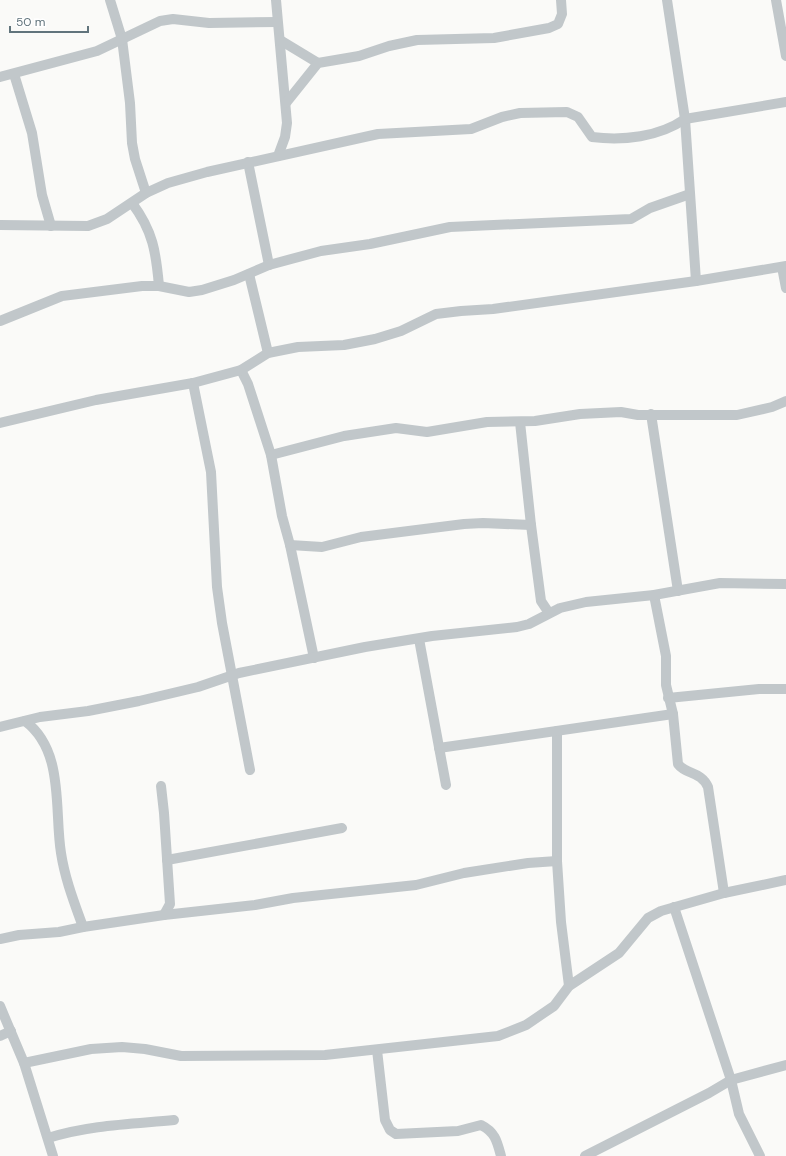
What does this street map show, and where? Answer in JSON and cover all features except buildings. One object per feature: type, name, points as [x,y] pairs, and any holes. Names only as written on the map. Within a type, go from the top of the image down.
[{"type":"street","points":[[110,0],[122,39],[130,103],[132,143],[135,159],[146,193]]},
{"type":"street","points":[[276,0],[276,22],[280,40],[286,103],[286,130],[278,156]]},
{"type":"street","points":[[280,40],[318,63],[360,56],[389,46],[417,40],[494,38],[549,28],[558,24],[562,14],[560,0]]},
{"type":"street","points":[[667,0],[685,119],[696,281]]},
{"type":"street","points":[[776,0],[786,56]]},
{"type":"street","points":[[0,77],[98,51],[160,21],[173,19],[209,23],[276,22]]},
{"type":"street","points":[[286,103],[318,63]]},
{"type":"street","points":[[14,74],[32,133],[42,195],[51,226]]},
{"type":"street","points":[[0,225],[88,226],[107,219],[146,193],[168,183],[248,162],[378,134],[471,129],[502,116],[520,113],[567,112],[578,117],[592,137],[603,139],[654,134],[672,128],[685,119],[786,102]]},
{"type":"street","points":[[248,162],[270,265]]},
{"type":"street","points":[[0,321],[62,296],[142,286],[159,286],[189,292],[202,290],[249,274],[270,265],[321,251],[370,244],[450,227],[631,219],[650,208],[690,194]]},
{"type":"street","points":[[132,203],[145,220],[152,239],[159,286]]},
{"type":"street","points":[[0,423],[96,400],[193,383],[241,370],[268,353],[298,347],[344,345],[375,340],[402,331],[436,314],[461,310],[493,309],[696,281],[784,266],[786,288]]},
{"type":"street","points":[[249,274],[268,353]]},
{"type":"street","points":[[241,370],[248,384],[271,455],[282,516],[290,545],[314,658]]},
{"type":"street","points":[[193,383],[211,472],[217,587],[250,770]]},
{"type":"street","points":[[271,455],[344,436],[396,428],[427,432],[487,422],[520,422],[603,413],[737,415],[772,407],[786,401]]},
{"type":"street","points":[[651,414],[678,591]]},
{"type":"street","points":[[520,422],[541,601],[549,613]]},
{"type":"street","points":[[290,545],[322,547],[361,537],[464,524],[483,523],[531,525]]},
{"type":"street","points":[[0,727],[40,717],[88,710],[198,688],[232,676],[365,647],[517,627],[529,624],[549,613],[586,602],[654,595],[720,583],[786,584]]},
{"type":"street","points":[[654,595],[666,656],[668,698],[673,714],[678,764],[681,768],[698,775],[706,781],[724,893]]},
{"type":"street","points":[[419,639],[446,785]]},
{"type":"street","points":[[668,698],[759,689],[786,689]]},
{"type":"street","points":[[439,748],[673,714]]},
{"type":"street","points":[[25,721],[35,729],[44,744],[52,767],[57,787],[61,851],[65,872],[83,927]]},
{"type":"street","points":[[557,731],[558,861],[561,922],[569,986]]},
{"type":"street","points":[[161,786],[168,860],[170,904],[164,915]]},
{"type":"street","points":[[168,860],[342,828]]},
{"type":"street","points":[[0,939],[19,935],[59,932],[164,915],[255,905],[293,898],[416,885],[464,873],[528,863],[558,861]]},
{"type":"street","points":[[24,1063],[91,1049],[122,1047],[145,1049],[181,1056],[206,1057],[325,1055],[479,1039],[513,1031],[554,1006],[569,986],[619,953],[648,918],[661,911],[724,893],[786,880]]},
{"type":"street","points":[[674,907],[731,1080],[739,1114],[760,1156]]},
{"type":"street","points":[[0,1006],[24,1063],[53,1156]]},
{"type":"street","points":[[0,1036],[11,1031]]},
{"type":"street","points":[[377,1050],[386,1120],[390,1130],[396,1134],[458,1131],[481,1125],[489,1129],[496,1136],[501,1156]]},
{"type":"street","points":[[585,1156],[709,1093],[731,1080],[786,1065]]},
{"type":"street","points":[[48,1138],[69,1132],[106,1126],[174,1120]]}]
